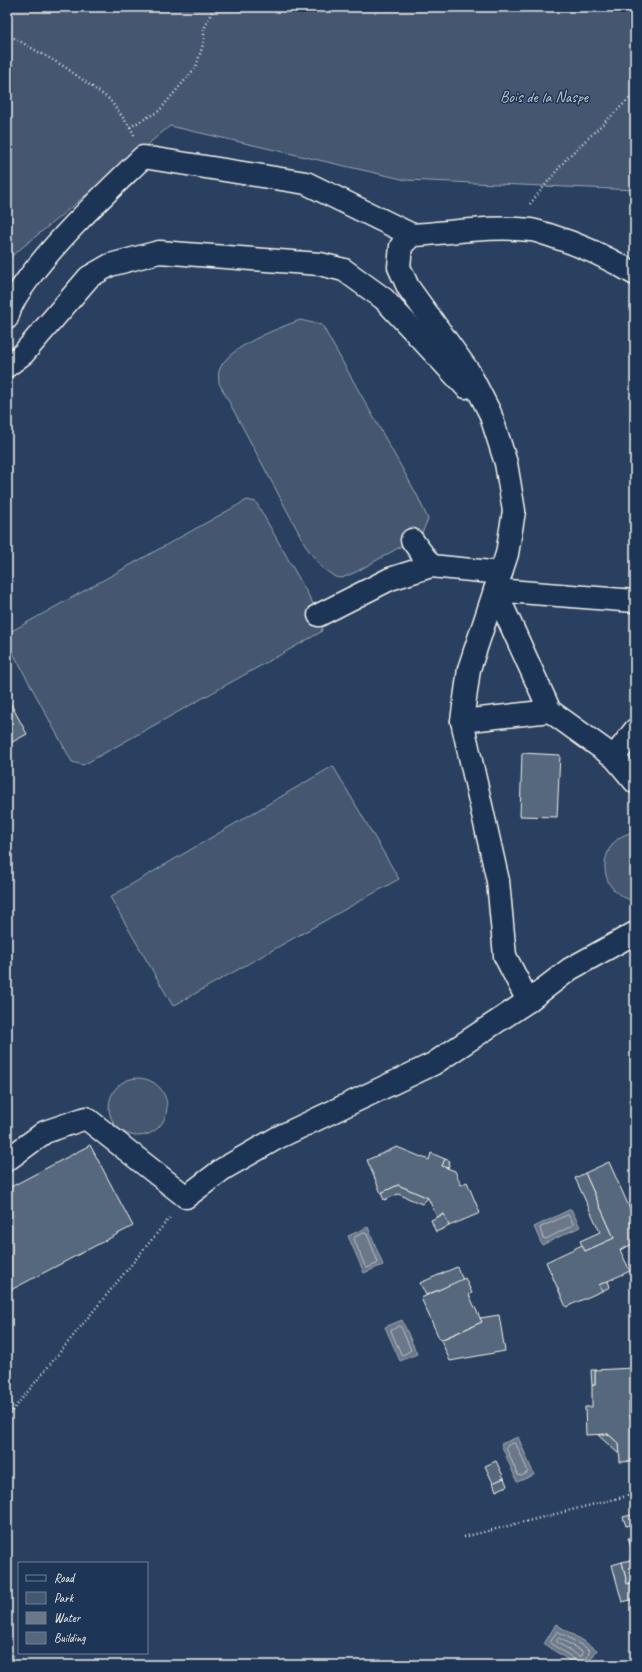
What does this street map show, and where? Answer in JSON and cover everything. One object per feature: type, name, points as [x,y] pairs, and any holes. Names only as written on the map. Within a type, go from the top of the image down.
[{"type":"lane","points":[[7,318],[9,307],[51,249],[143,157],[306,183],[412,235],[447,233],[486,228],[532,230],[567,241],[621,265],[635,274]]},
{"type":"lane","points":[[412,235],[401,246],[399,267],[408,287],[469,372],[490,413],[506,463],[514,511],[507,554],[469,669],[462,721],[498,881],[505,956],[528,1001]]},
{"type":"lane","points":[[7,366],[23,354],[88,277],[110,265],[158,252],[320,264],[344,270],[384,299],[490,413]]},
{"type":"lane","points":[[412,540],[431,566]]},
{"type":"lane","points":[[320,615],[390,579],[431,566],[498,582],[635,601]]},
{"type":"lane","points":[[498,582],[550,711],[614,757],[635,782]]},
{"type":"lane","points":[[462,721],[550,711]]},
{"type":"lane","points":[[614,757],[635,730]]},
{"type":"lane","points":[[7,1160],[45,1132],[86,1118],[186,1197],[223,1169],[278,1138],[433,1064],[528,1001],[570,969],[635,933]]},
{"type":"path","points":[[7,34],[65,67],[109,99],[130,127],[159,111],[196,67],[204,41],[204,29],[214,7]]},
{"type":"path","points":[[510,229],[567,158],[629,99],[635,96]]},
{"type":"path","points":[[7,1416],[186,1197]]},
{"type":"path","points":[[464,1537],[635,1494]]},
{"type":"green space","name":"Bois de la Naspe","points":[[7,7],[635,7],[635,190],[406,180],[170,126],[7,260]]},
{"type":"green space","points":[[300,320],[322,325],[417,495],[428,519],[421,535],[356,572],[342,578],[335,577],[321,567],[307,548],[219,383],[219,371],[224,362],[242,346],[267,333]]},
{"type":"green space","points":[[247,500],[256,502],[324,623],[321,632],[83,765],[72,762],[7,642],[10,632]]},
{"type":"green space","points":[[333,766],[399,879],[173,1006],[110,897]]},
{"type":"green space","points":[[635,832],[635,901],[623,897],[613,889],[605,872],[605,863],[611,846],[617,839],[625,834]]},
{"type":"green space","points":[[132,1078],[144,1078],[154,1082],[163,1091],[167,1101],[167,1113],[159,1128],[144,1136],[132,1136],[122,1132],[113,1123],[109,1113],[109,1101],[113,1091],[122,1082]]},
{"type":"water","points":[[571,1209],[580,1227],[542,1245],[534,1227]]},
{"type":"water","points":[[368,1227],[383,1265],[364,1273],[348,1236]]},
{"type":"water","points":[[402,1320],[417,1354],[400,1361],[385,1327]]},
{"type":"water","points":[[518,1437],[534,1475],[517,1482],[501,1444]]},
{"type":"water","points":[[556,1624],[597,1650],[587,1665],[576,1665],[544,1644]]},
{"type":"building","points":[[7,697],[27,734],[7,745]]},
{"type":"building","points":[[522,753],[560,755],[557,817],[520,816]]},
{"type":"building","points":[[90,1145],[133,1226],[7,1292],[7,1189]]},
{"type":"building","points":[[397,1147],[429,1160],[431,1153],[445,1159],[442,1166],[455,1171],[461,1185],[467,1182],[480,1213],[449,1226],[444,1214],[437,1217],[428,1198],[398,1185],[381,1193],[367,1160]]},
{"type":"building","points":[[445,1159],[450,1161],[448,1168],[442,1166]]},
{"type":"building","points":[[609,1162],[635,1220],[635,1243],[620,1250],[630,1271],[599,1285],[602,1291],[566,1307],[546,1262],[582,1245],[585,1251],[614,1238],[585,1173]]},
{"type":"building","points":[[585,1173],[614,1238],[585,1251],[580,1241],[600,1232],[575,1178]]},
{"type":"building","points":[[398,1185],[428,1198],[422,1204],[398,1194],[384,1200],[381,1193]]},
{"type":"building","points":[[444,1214],[449,1226],[436,1232],[431,1220]]},
{"type":"building","points":[[457,1267],[463,1280],[426,1295],[420,1283]]},
{"type":"building","points":[[465,1278],[472,1293],[469,1295],[482,1322],[440,1340],[421,1298]]},
{"type":"building","points":[[608,1281],[610,1287],[602,1291],[599,1285]]},
{"type":"building","points":[[499,1315],[505,1351],[450,1361],[441,1340],[482,1322],[480,1318]]},
{"type":"building","points":[[632,1368],[633,1402],[629,1402],[629,1415],[635,1421],[635,1461],[620,1462],[619,1444],[608,1434],[586,1435],[585,1407],[592,1407],[592,1385],[595,1385],[595,1370]]},
{"type":"building","points":[[591,1370],[595,1370],[595,1385],[592,1385]]},
{"type":"building","points":[[608,1434],[619,1444],[620,1455],[598,1435]]},
{"type":"building","points":[[496,1461],[504,1478],[493,1483],[485,1466]]},
{"type":"building","points":[[504,1478],[507,1486],[496,1491],[493,1483]]},
{"type":"building","points":[[635,1514],[635,1548],[634,1546],[631,1547],[628,1538],[632,1537],[630,1525],[626,1526],[623,1517]]},
{"type":"building","points":[[635,1559],[635,1582],[627,1584],[622,1562]]},
{"type":"building","points":[[622,1562],[627,1584],[635,1582],[635,1599],[622,1602],[612,1565]]}]
